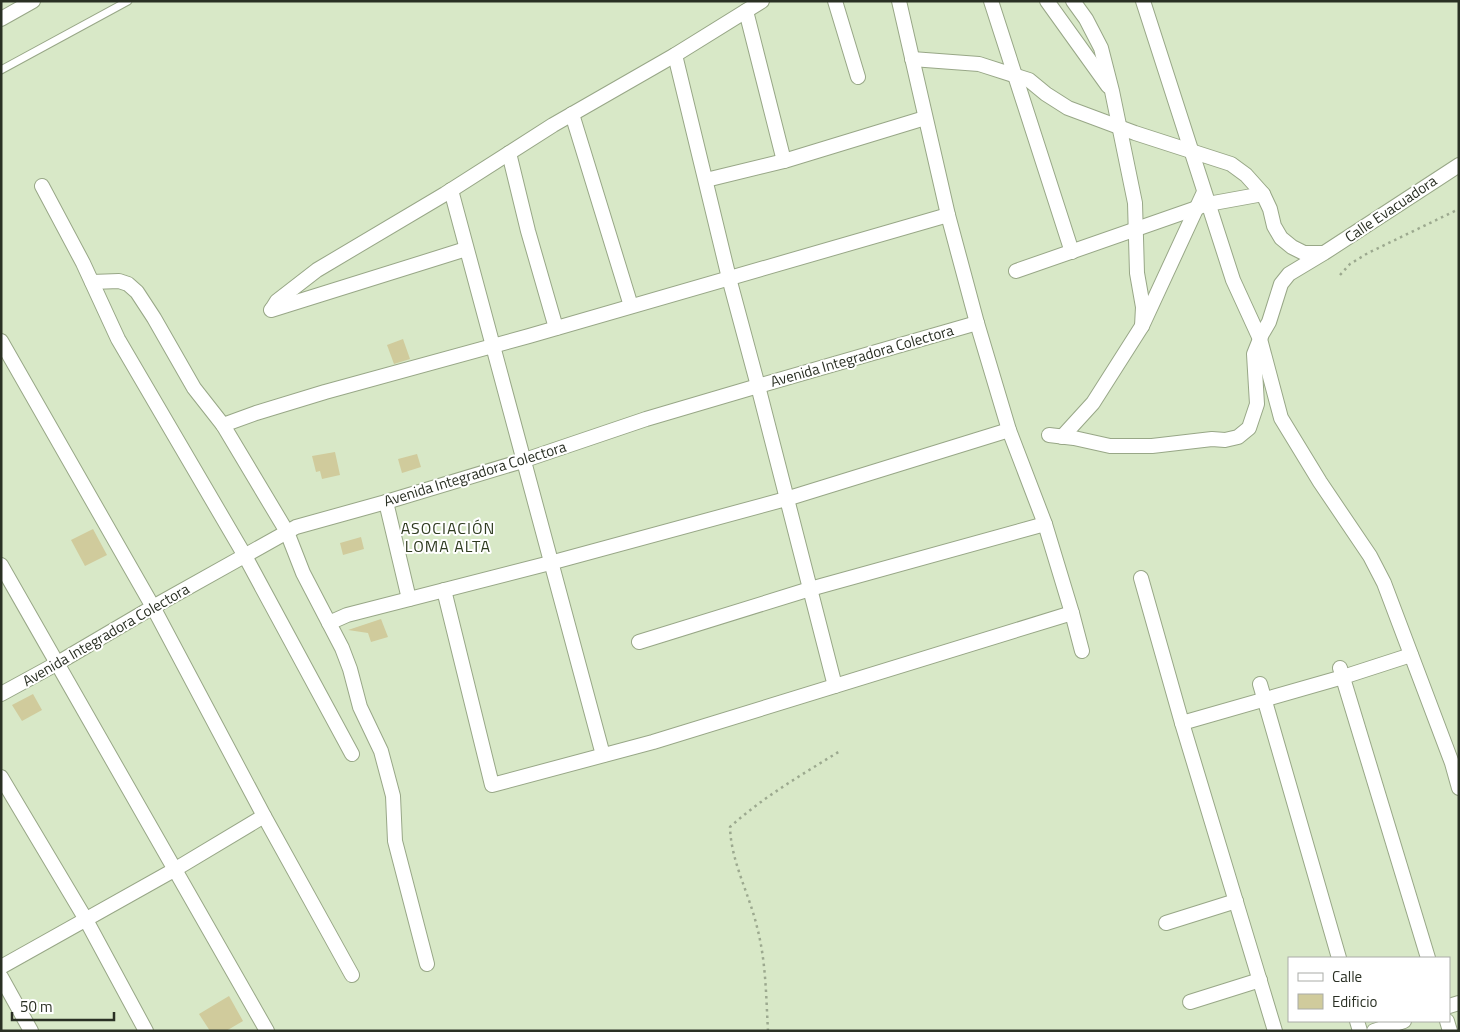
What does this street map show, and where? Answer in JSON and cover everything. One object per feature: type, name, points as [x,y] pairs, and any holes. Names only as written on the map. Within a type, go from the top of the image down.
[{"type":"street","points":[[2,18],[33,1]]},
{"type":"street","points":[[466,249],[270,310],[276,301],[317,270],[451,190],[572,114],[675,55],[762,1]]},
{"type":"street","points":[[836,1],[858,78]]},
{"type":"street","points":[[899,1],[948,215],[977,323],[1009,430],[1045,524],[1082,651]]},
{"type":"street","points":[[991,1],[1072,252]]},
{"type":"street","points":[[1047,1],[1112,91]]},
{"type":"street","points":[[1073,1],[1086,19],[1101,48],[1112,91],[1135,203],[1137,273],[1144,307],[1142,326]]},
{"type":"street","points":[[1143,1],[1191,152],[1203,201],[1233,280],[1260,339],[1282,418],[1320,482],[1370,556],[1384,583],[1452,763],[1459,788]]},
{"type":"street","points":[[746,11],[784,161]]},
{"type":"street","points":[[675,55],[729,278],[834,686]]},
{"type":"street","points":[[912,59],[979,64],[1029,80],[1068,108],[1191,152],[1231,164],[1246,175],[1263,194],[1270,209],[1274,226],[1281,238],[1292,247],[1304,253],[1324,253]]},
{"type":"street","points":[[572,114],[631,306]]},
{"type":"street","points":[[706,180],[784,161],[925,118]]},
{"type":"street","points":[[509,153],[528,231],[556,328]]},
{"type":"street","name":"Calle Evacuadora","points":[[1142,326],[1093,403],[1056,436],[1110,446],[1152,446],[1212,439],[1225,440],[1238,437],[1249,428],[1257,404],[1254,354],[1269,322],[1281,284],[1289,274],[1459,165]]},
{"type":"street","points":[[42,186],[92,282],[118,338],[244,556],[352,754]]},
{"type":"street","points":[[451,190],[603,755]]},
{"type":"street","points":[[1016,271],[1136,229],[1203,201],[1263,194]]},
{"type":"street","points":[[1142,326],[1203,201]]},
{"type":"street","points":[[223,425],[291,402],[948,215]]},
{"type":"street","points":[[92,282],[119,281],[128,284],[137,292],[194,388],[223,425],[287,532],[303,573],[348,662],[360,707],[381,751],[393,796],[395,841],[427,964]]},
{"type":"street","name":"Avenida Integradora Colectora","points":[[1,694],[296,527],[523,461],[646,419],[977,323]]},
{"type":"street","points":[[1,341],[153,607],[264,816],[352,975]]},
{"type":"street","points":[[329,623],[347,615],[550,563],[786,499],[1009,430]]},
{"type":"street","points":[[386,502],[409,599]]},
{"type":"street","points":[[639,642],[810,589],[1045,524]]},
{"type":"street","points":[[1,565],[267,1031]]},
{"type":"street","points":[[1141,578],[1182,723],[1275,1031]]},
{"type":"street","points":[[444,590],[492,785],[653,742],[1072,613]]},
{"type":"street","points":[[1182,723],[1264,699],[1341,672],[1411,655]]},
{"type":"street","points":[[1341,672],[1428,957]]},
{"type":"street","points":[[1260,684],[1339,957]]},
{"type":"street","points":[[1,776],[85,918],[146,1031]]},
{"type":"street","points":[[1,967],[85,918],[174,870],[264,816]]},
{"type":"street","points":[[1166,923],[1236,901]]},
{"type":"street","points":[[1,977],[31,1031]]},
{"type":"street","points":[[1190,1002],[1260,980]]},
{"type":"street","points":[[1374,1031],[1401,1022]]},
{"type":"lane","points":[[1,70],[128,1]]},
{"type":"path","points":[[1340,275],[1350,264],[1368,253],[1459,209]]},
{"type":"path","points":[[768,1031],[765,969],[758,928],[736,864],[730,827],[797,778],[840,750]]},
{"type":"building","points":[[403,339],[410,359],[394,364],[387,345]]},
{"type":"building","points":[[335,452],[340,475],[322,479],[320,471],[316,472],[312,456]]},
{"type":"building","points":[[417,454],[421,467],[402,473],[398,459]]},
{"type":"building","points":[[93,529],[107,555],[85,566],[71,540]]},
{"type":"building","points":[[361,537],[364,549],[343,555],[340,543]]},
{"type":"building","points":[[381,619],[388,637],[371,642],[368,633],[348,630]]},
{"type":"building","points":[[33,694],[42,710],[22,721],[12,705]]},
{"type":"building","points":[[229,996],[243,1021],[226,1031],[210,1031],[199,1014]]},
{"type":"district","name":"ASOCIACIÓN LOMA ALTA","points":[[448,537]]}]
